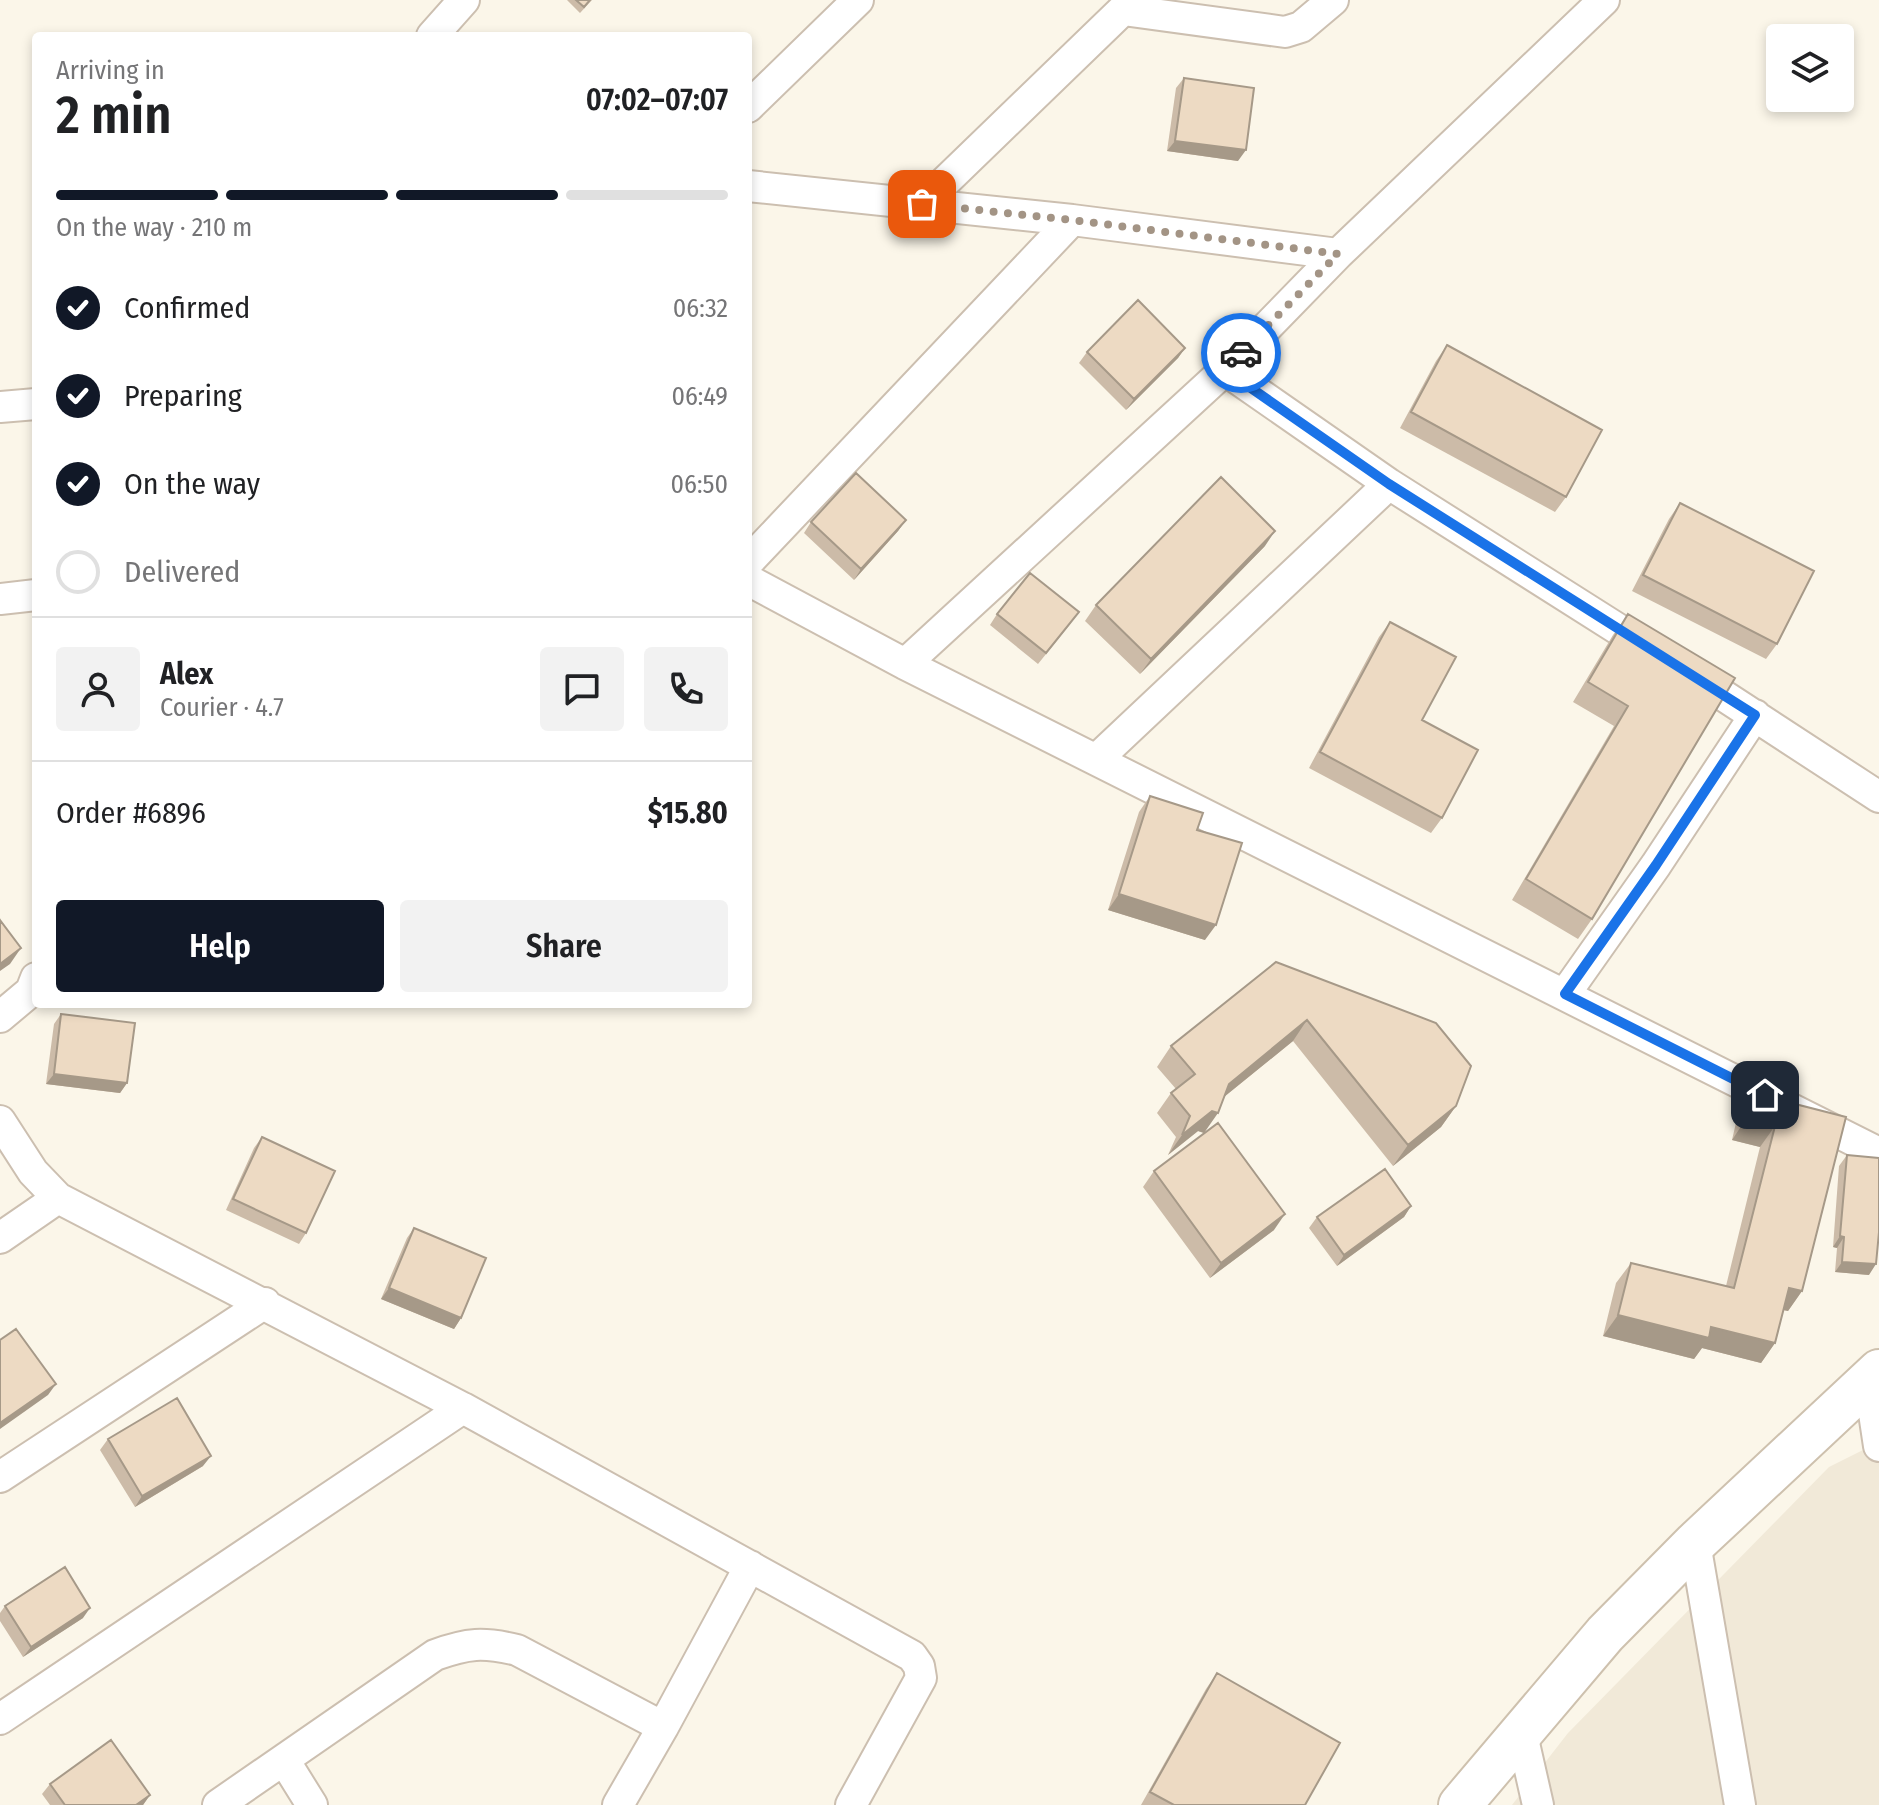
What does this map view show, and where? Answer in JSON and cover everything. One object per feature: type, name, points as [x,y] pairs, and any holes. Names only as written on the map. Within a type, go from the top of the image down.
[{"type":"street","points":[[436,32],[464,0]]},
{"type":"street","points":[[752,103],[858,0]]},
{"type":"street","points":[[922,204],[1128,5],[1285,32],[1301,27],[1333,0]]},
{"type":"street","points":[[905,664],[1225,370],[1338,254],[1604,0]]},
{"type":"street","points":[[752,186],[1072,220],[1338,254]]},
{"type":"street","points":[[752,558],[1072,220]]},
{"type":"street","points":[[1225,370],[1389,484],[1879,797]]},
{"type":"street","points":[[0,407],[32,404]]},
{"type":"street","points":[[1097,759],[1389,484]]},
{"type":"street","points":[[752,582],[905,664],[1879,1153]]},
{"type":"street","points":[[0,599],[32,595]]},
{"type":"street","points":[[1565,994],[1656,865],[1755,715]]},
{"type":"street","points":[[0,1017],[32,988]]},
{"type":"street","points":[[0,1121],[33,1172],[58,1198],[463,1408],[912,1656],[919,1666],[921,1678],[851,1805]]},
{"type":"street","points":[[0,1238],[58,1198]]},
{"type":"street","points":[[0,1477],[265,1303]]},
{"type":"street","points":[[1874,1375],[1879,1446]]},
{"type":"street","points":[[1460,1805],[1605,1634],[1695,1543],[1874,1375]]},
{"type":"street","points":[[0,1719],[463,1408]]},
{"type":"street","points":[[1695,1543],[1740,1805]]},
{"type":"street","points":[[618,1805],[750,1566]]},
{"type":"street","points":[[218,1805],[435,1655],[464,1644],[491,1644],[517,1650],[663,1727]]},
{"type":"street","points":[[1521,1730],[1538,1805]]},
{"type":"street","points":[[284,1760],[312,1805]]},
{"type":"shaded area","points":[[1879,1442],[1879,1805],[1512,1805],[1568,1733],[1829,1467]]},
{"type":"building","points":[[576,0],[590,0],[584,7]]},
{"type":"building","points":[[1184,78],[1254,88],[1246,150],[1175,141]]},
{"type":"building","points":[[1138,300],[1185,348],[1134,399],[1087,352]]},
{"type":"building","points":[[1447,345],[1602,430],[1566,497],[1411,412]]},
{"type":"building","points":[[856,473],[906,520],[861,569],[811,522]]},
{"type":"building","points":[[1221,477],[1275,531],[1151,659],[1096,605]]},
{"type":"building","points":[[1680,503],[1814,571],[1777,644],[1643,575]]},
{"type":"building","points":[[1030,573],[1079,612],[1046,653],[997,614]]},
{"type":"building","points":[[1628,614],[1735,678],[1592,919],[1526,879],[1628,706],[1588,682]]},
{"type":"building","points":[[1390,622],[1456,657],[1422,720],[1478,750],[1442,818],[1320,752]]},
{"type":"building","points":[[1150,796],[1203,813],[1197,830],[1242,843],[1216,925],[1119,894]]},
{"type":"building","points":[[0,920],[21,948],[0,964]]},
{"type":"building","points":[[1276,962],[1436,1023],[1471,1066],[1456,1106],[1408,1145],[1307,1020],[1229,1084],[1218,1113],[1212,1111],[1182,1135],[1190,1116],[1171,1093],[1195,1074],[1171,1046]]},
{"type":"building","points":[[61,1014],[135,1023],[127,1083],[54,1074]]},
{"type":"building","points":[[1752,1093],[1846,1117],[1802,1291],[1789,1288],[1775,1343],[1711,1327],[1709,1338],[1618,1315],[1631,1263],[1734,1288],[1775,1126],[1746,1119]]},
{"type":"building","points":[[1218,1123],[1285,1214],[1221,1263],[1154,1171]]},
{"type":"building","points":[[262,1137],[335,1171],[306,1233],[233,1199]]},
{"type":"building","points":[[1847,1155],[1879,1158],[1876,1264],[1842,1262],[1844,1237],[1840,1236]]},
{"type":"building","points":[[1385,1169],[1411,1206],[1344,1255],[1317,1217]]},
{"type":"building","points":[[414,1228],[486,1258],[461,1318],[389,1288]]},
{"type":"building","points":[[16,1329],[56,1384],[0,1423],[0,1340]]},
{"type":"building","points":[[177,1398],[211,1456],[142,1496],[108,1439]]},
{"type":"building","points":[[65,1567],[90,1608],[31,1647],[5,1606]]},
{"type":"building","points":[[1217,1673],[1340,1743],[1305,1805],[1174,1805],[1150,1792]]},
{"type":"building","points":[[111,1740],[150,1795],[136,1805],[65,1805],[50,1784]]},
{"type":"way so far","points":[[922,204],[1338,254],[1241,353]]},
{"type":"route","points":[[1241,353],[1225,370],[1389,484],[1755,715],[1656,865],[1565,994],[1765,1095]]}]
